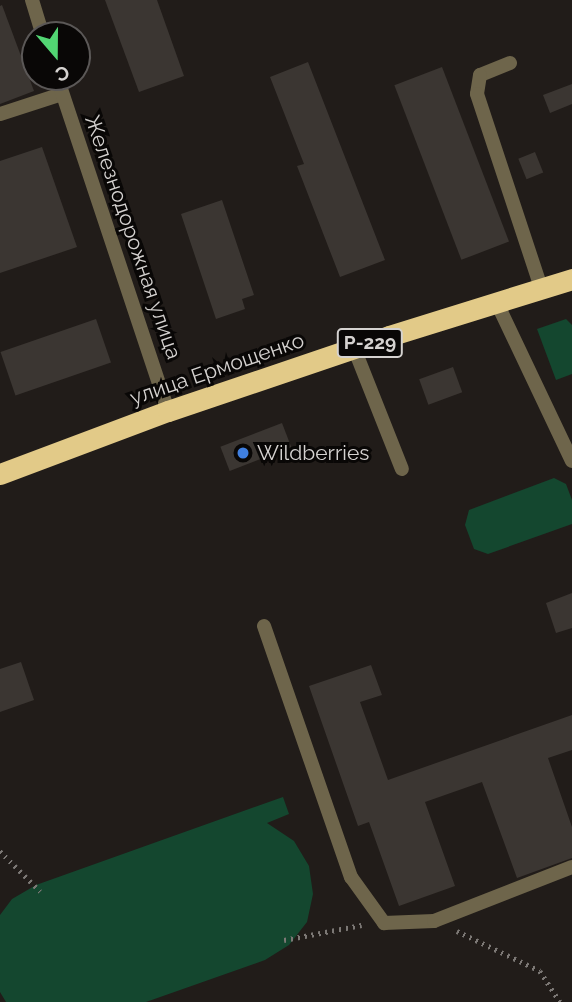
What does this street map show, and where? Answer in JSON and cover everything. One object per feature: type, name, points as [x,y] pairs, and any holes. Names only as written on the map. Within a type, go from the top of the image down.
[{"type":"highway","name":"улица Ермощенко","points":[[0,474],[168,411],[354,348],[572,279]]},
{"type":"street","points":[[32,0],[39,21]]},
{"type":"street","points":[[510,63],[480,75],[477,94],[541,288]]},
{"type":"street","name":"Железнодорожная улица","points":[[61,91],[168,411]]},
{"type":"street","points":[[0,114],[62,94]]},
{"type":"street","points":[[496,302],[572,461]]},
{"type":"street","points":[[354,348],[402,469]]},
{"type":"street","points":[[264,626],[351,877],[384,923],[434,921],[572,867]]},
{"type":"path","points":[[0,851],[40,891]]},
{"type":"path","points":[[434,921],[540,971],[560,1002]]},
{"type":"path","points":[[284,940],[384,923]]},
{"type":"green space","points":[[566,319],[572,325],[572,374],[556,380],[537,329]]},
{"type":"green space","points":[[554,478],[566,484],[572,500],[572,524],[488,554],[474,549],[465,525],[469,510]]},
{"type":"green space","points":[[283,797],[289,814],[267,823],[294,841],[309,866],[313,894],[307,922],[289,945],[265,960],[146,1002],[6,1002],[0,992],[0,915],[12,899],[36,885]]},
{"type":"building","points":[[105,0],[157,0],[184,76],[139,92]]},
{"type":"building","points":[[2,5],[21,56],[21,91],[34,91],[0,104]]},
{"type":"building","points":[[308,62],[385,260],[340,277],[297,166],[304,164],[270,77]]},
{"type":"building","points":[[442,67],[509,242],[461,260],[394,85]]},
{"type":"building","points":[[572,84],[572,104],[550,113],[543,95]]},
{"type":"building","points":[[42,147],[77,247],[0,273],[0,161]]},
{"type":"building","points":[[535,152],[543,172],[527,179],[518,159]]},
{"type":"building","points":[[222,200],[254,295],[242,299],[245,309],[216,319],[181,214]]},
{"type":"building","points":[[96,319],[111,362],[15,395],[1,352]]},
{"type":"building","points":[[453,367],[462,392],[428,405],[419,379]]},
{"type":"building","points":[[282,423],[291,447],[230,471],[220,447]]},
{"type":"building","points":[[572,593],[572,628],[556,633],[546,603]]},
{"type":"building","points":[[21,662],[34,700],[0,712],[0,669]]},
{"type":"building","points":[[371,665],[382,695],[360,702],[388,780],[572,715],[572,750],[548,758],[572,827],[572,858],[517,878],[482,782],[425,802],[455,886],[399,906],[369,822],[358,826],[309,686]]},
{"type":"place","name":"Wildberries","points":[[243,453]]}]
